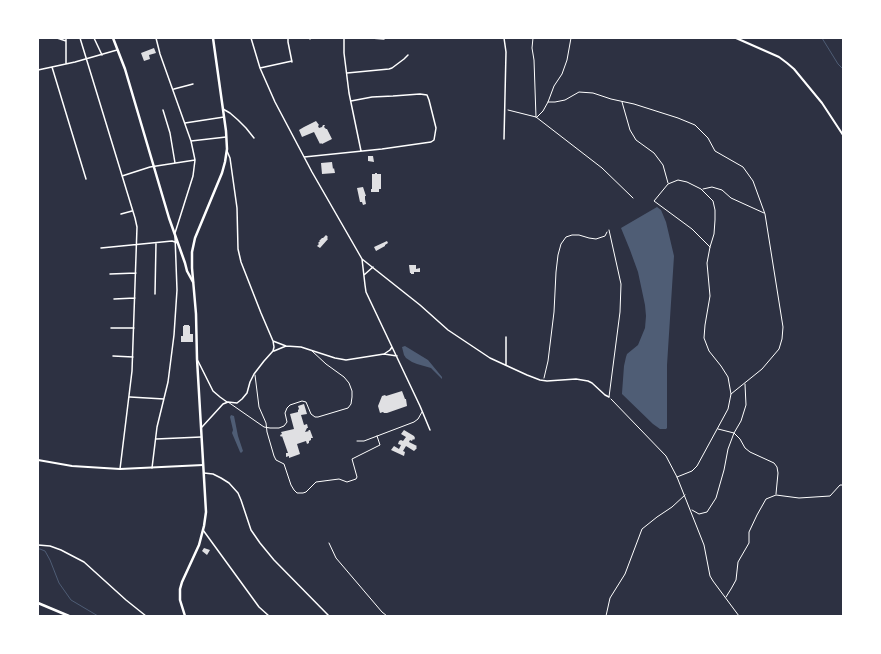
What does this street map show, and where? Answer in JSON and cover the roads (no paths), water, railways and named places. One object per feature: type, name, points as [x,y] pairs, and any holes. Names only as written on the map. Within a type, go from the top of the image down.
[{"type":"main road","points":[[113,38],[125,69],[169,218],[187,271],[193,282]]},
{"type":"main road","points":[[185,616],[180,600],[181,585],[197,549],[203,530],[206,512],[192,258],[194,242],[221,177],[227,149],[213,38]]},
{"type":"main road","points":[[38,603],[69,616]]},
{"type":"street","points":[[57,38],[66,39],[66,64]]},
{"type":"street","points":[[80,38],[137,228],[132,376],[120,469]]},
{"type":"street","points":[[94,38],[102,55]]},
{"type":"street","points":[[156,38],[191,141],[195,160],[193,176],[174,238],[171,241]]},
{"type":"street","points":[[251,38],[260,68],[275,102],[304,157],[362,259],[420,305],[448,330],[490,358],[536,379],[544,381],[576,379],[588,381],[609,397]]},
{"type":"street","points":[[260,68],[292,61],[288,38]]},
{"type":"street","points":[[344,38],[344,53],[351,101],[361,151]]},
{"type":"street","points":[[371,38],[384,39]]},
{"type":"street","points":[[504,38],[506,52],[504,139]]},
{"type":"street","points":[[736,38],[779,57],[791,66],[822,103],[843,135]]},
{"type":"street","points":[[38,70],[117,50]]},
{"type":"street","points":[[347,73],[392,68],[408,55]]},
{"type":"street","points":[[52,67],[86,179]]},
{"type":"street","points":[[173,89],[194,84]]},
{"type":"street","points":[[304,157],[388,149],[434,140],[436,128],[428,96],[425,94],[351,101]]},
{"type":"street","points":[[222,109],[230,113],[238,120],[254,138]]},
{"type":"street","points":[[163,110],[170,133],[175,163]]},
{"type":"street","points":[[185,123],[224,117]]},
{"type":"street","points":[[191,141],[226,138]]},
{"type":"street","points":[[227,149],[230,158],[238,208],[238,249],[241,262],[273,341],[274,351]]},
{"type":"street","points":[[122,176],[154,166],[195,160]]},
{"type":"street","points":[[121,214],[132,211]]},
{"type":"street","points":[[152,468],[160,415],[168,382],[172,354],[177,282],[175,233]]},
{"type":"street","points":[[101,248],[171,241],[179,245]]},
{"type":"street","points":[[155,294],[156,242]]},
{"type":"street","points":[[362,259],[366,292],[423,412],[430,430]]},
{"type":"street","points":[[363,275],[373,267]]},
{"type":"street","points":[[110,274],[136,273]]},
{"type":"street","points":[[114,299],[135,298]]},
{"type":"street","points":[[111,328],[134,328]]},
{"type":"street","points":[[506,337],[506,365]]},
{"type":"street","points":[[273,341],[286,346],[300,347],[346,360],[384,354],[397,356]]},
{"type":"street","points":[[197,359],[211,389],[228,402],[237,403],[247,393],[254,374],[260,365],[274,351],[286,346]]},
{"type":"street","points":[[384,354],[392,347]]},
{"type":"street","points":[[113,356],[133,357]]},
{"type":"street","points":[[130,397],[164,399]]},
{"type":"street","points":[[201,428],[221,406],[228,402]]},
{"type":"street","points":[[156,439],[201,437]]},
{"type":"street","points":[[38,460],[72,466],[120,469],[203,465]]},
{"type":"street","points":[[204,472],[221,478],[229,483],[238,493],[251,530],[260,543],[279,565],[329,616]]},
{"type":"street","points":[[203,530],[259,607],[269,616]]},
{"type":"street","points":[[38,544],[61,550],[84,562],[146,616]]},
{"type":"lane","points":[[609,230],[621,284],[620,312],[609,397]]},
{"type":"lane","points":[[228,402],[267,428],[279,428],[284,426],[287,421],[285,411],[287,407],[302,401],[306,402],[311,414],[316,418],[348,408],[352,400],[352,393],[347,380],[311,350]]},
{"type":"lane","points":[[254,374],[259,407],[267,428],[275,458],[284,464],[296,492],[304,493],[316,482],[339,479],[347,482],[356,479],[357,477],[352,459],[380,444],[377,436]]},
{"type":"lane","points":[[357,441],[362,441],[377,436],[414,422],[423,412]]},
{"type":"water","points":[[657,207],[661,210],[666,222],[674,256],[667,365],[666,429],[660,429],[653,424],[622,394],[626,357],[627,354],[638,345],[645,328],[646,316],[638,272],[621,228]]},
{"type":"water","points":[[405,346],[428,360],[442,379],[431,368],[412,362],[406,358],[402,347]]},
{"type":"water","points":[[231,415],[234,416],[243,451],[241,453],[232,433]]},
{"type":"waterway","points":[[822,38],[838,64],[843,69]]},
{"type":"waterway","points":[[38,549],[45,551],[59,583],[71,600],[98,616]]}]
